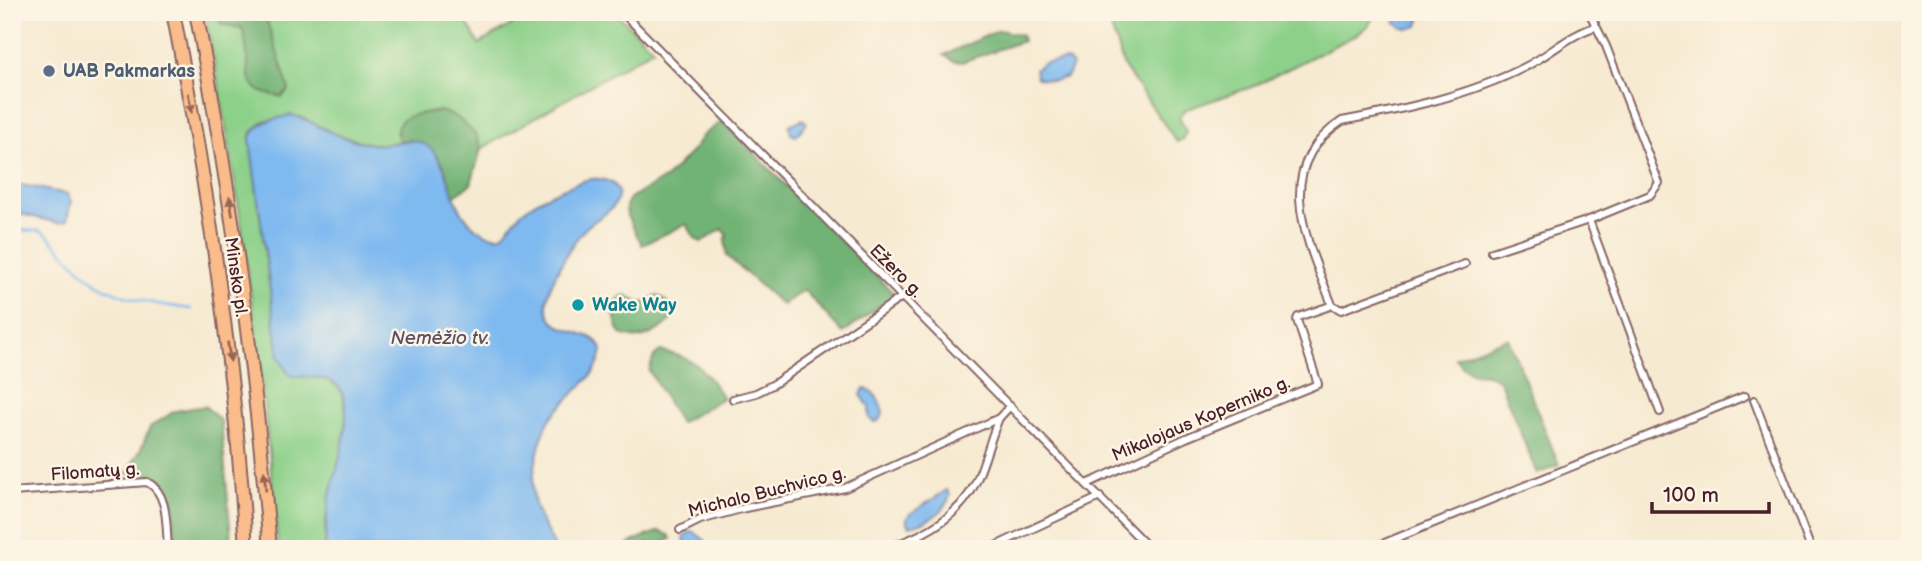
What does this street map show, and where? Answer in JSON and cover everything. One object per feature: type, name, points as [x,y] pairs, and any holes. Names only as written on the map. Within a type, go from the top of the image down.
[{"type":"highway","name":"Minsko pl.","points":[[173,12],[207,201],[228,348],[246,549]]},
{"type":"highway","name":"Minsko pl.","points":[[197,12],[217,116],[241,269],[259,418],[270,549]]},
{"type":"street","name":"Ežero g.","points":[[622,12],[1150,549]]},
{"type":"street","points":[[1492,253],[1589,220],[1650,195],[1659,183],[1603,37],[1589,12]]},
{"type":"street","points":[[1465,264],[1341,310],[1331,304],[1307,242],[1300,192],[1303,164],[1317,141],[1342,121],[1480,86],[1525,67],[1578,34],[1595,27]]},
{"type":"street","points":[[1589,220],[1660,412]]},
{"type":"street","points":[[733,399],[756,393],[774,384],[902,297]]},
{"type":"street","name":"Mikalojaus Koperniko g.","points":[[1087,484],[1186,438],[1318,384],[1297,320],[1298,317],[1331,304]]},
{"type":"street","points":[[1370,549],[1745,396]]},
{"type":"street","points":[[1754,400],[1811,549]]},
{"type":"street","name":"Michalo Buchvico g.","points":[[680,530],[700,520],[734,511],[845,488],[999,418],[1010,406]]},
{"type":"street","points":[[884,549],[907,541],[930,528],[962,503],[976,481],[999,418]]},
{"type":"street","name":"Filomatų g.","points":[[12,492],[147,481],[160,492],[168,549]]},
{"type":"street","points":[[989,549],[1100,497]]},
{"type":"green space","points":[[205,12],[219,12],[221,24],[242,28],[247,39],[249,78],[282,97],[288,89],[264,12],[461,12],[479,44],[533,12],[615,12],[653,49],[481,149],[476,135],[396,132],[400,141],[386,145],[372,144],[334,134],[301,117],[264,121],[252,132],[250,140],[279,357],[288,373],[293,376],[320,378],[335,384],[343,394],[346,410],[342,449],[326,521],[325,549],[278,549],[249,279]]},
{"type":"green space","points":[[219,12],[264,12],[289,89],[282,97],[262,92],[254,86],[242,28],[221,24]]},
{"type":"green space","points":[[1106,12],[1372,12],[1372,19],[1358,34],[1254,86],[1184,110],[1179,117],[1186,131],[1183,139],[1177,142],[1124,67]]},
{"type":"green space","points":[[999,30],[1021,35],[1023,41],[962,62],[944,55]]},
{"type":"green space","points":[[441,111],[458,118],[476,135],[481,149],[471,184],[453,196],[443,164],[410,140],[400,141],[397,132],[398,125],[408,117]]},
{"type":"green space","points":[[722,121],[895,295],[843,333],[804,290],[782,305],[727,256],[727,235],[722,229],[701,242],[686,224],[642,245],[627,216],[626,206],[630,198],[666,178],[693,150],[703,135]]},
{"type":"green space","points":[[624,295],[643,303],[658,295],[672,308],[673,314],[666,325],[644,337],[621,334],[615,319],[614,304]]},
{"type":"green space","points":[[1508,338],[1559,465],[1537,474],[1500,382],[1495,377],[1468,370],[1455,358]]},
{"type":"green space","points":[[660,351],[682,357],[698,366],[723,398],[680,423],[649,371],[654,356]]},
{"type":"green space","points":[[205,406],[221,421],[232,549],[173,549],[174,508],[168,488],[154,476],[126,474],[150,427],[175,411]]},
{"type":"green space","points":[[659,531],[669,535],[671,539],[658,545],[647,543],[646,549],[623,549],[634,541]]},
{"type":"water","points":[[1393,12],[1422,12],[1418,26],[1409,29],[1395,22]]},
{"type":"water","points":[[1065,60],[1072,65],[1067,77],[1054,81],[1037,78],[1035,69],[1044,63]]},
{"type":"water","name":"Nemėžio tv.","points":[[291,115],[353,140],[379,145],[411,141],[425,144],[439,160],[455,199],[467,219],[476,228],[491,235],[501,236],[529,207],[567,187],[590,179],[604,180],[615,186],[618,197],[615,204],[580,234],[560,266],[547,299],[550,317],[556,323],[590,337],[602,349],[599,363],[592,374],[549,421],[539,449],[533,482],[535,506],[556,549],[325,549],[328,506],[344,439],[346,406],[342,393],[331,381],[293,376],[288,373],[279,357],[250,140],[261,125]]},
{"type":"water","points":[[803,119],[807,123],[796,136],[791,134],[789,125]]},
{"type":"water","points":[[12,183],[67,194],[71,201],[67,221],[59,223],[12,212]]},
{"type":"water","points":[[864,388],[877,398],[881,405],[883,414],[878,421],[874,422],[869,418],[869,407],[861,395]]},
{"type":"water","points":[[947,490],[950,495],[940,512],[917,524],[910,526],[907,523],[910,514]]},
{"type":"water","points":[[693,531],[706,541],[709,549],[686,548],[684,536]]},
{"type":"waterway","points":[[12,230],[40,231],[46,234],[84,273],[119,294],[142,301],[191,309]]},
{"type":"place","name":"UAB Pakmarkas","points":[[49,71]]},
{"type":"place","name":"Wake Way","points":[[578,305]]}]
